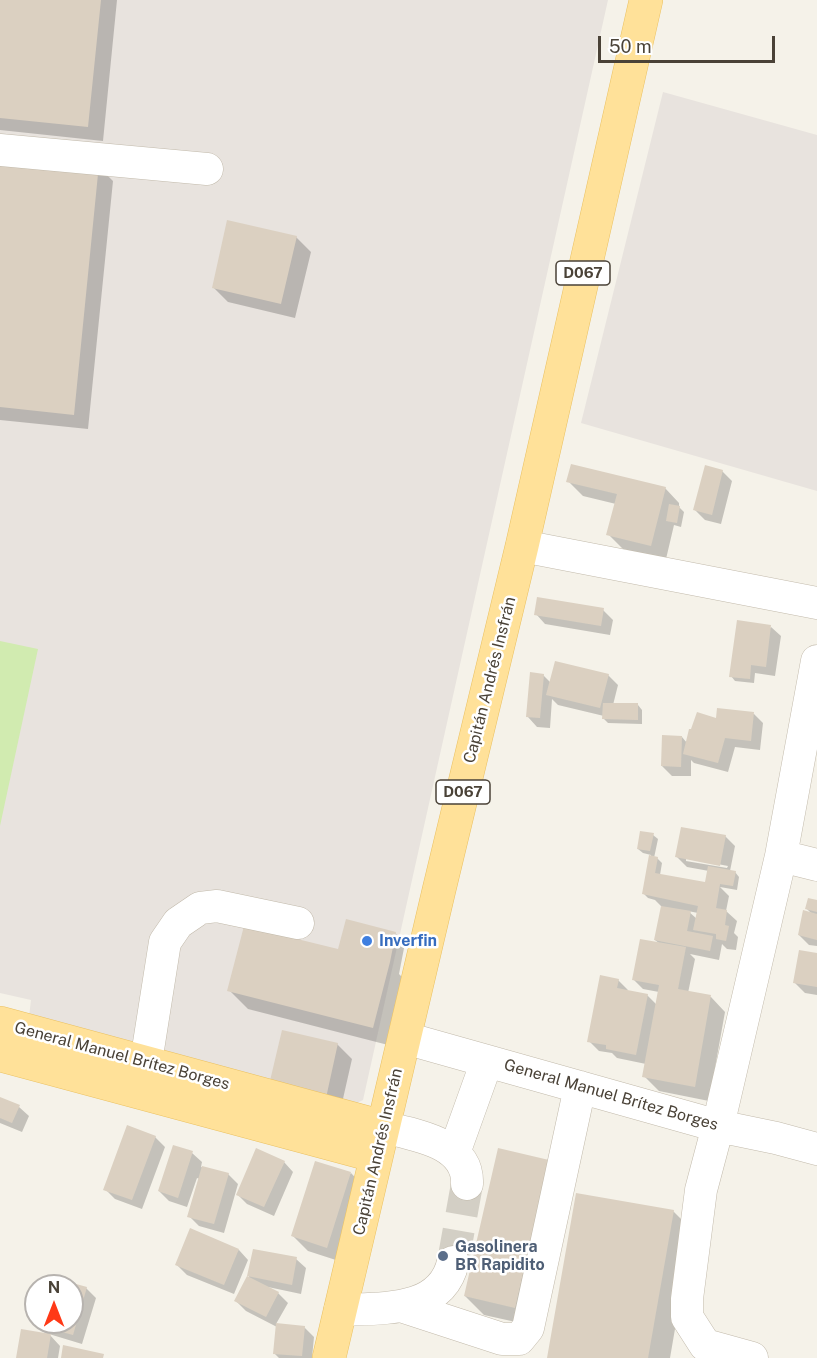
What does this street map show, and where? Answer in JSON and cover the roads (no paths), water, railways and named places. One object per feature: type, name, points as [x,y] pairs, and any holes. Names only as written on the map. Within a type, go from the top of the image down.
[{"type":"main road","name":"Capitán Andrés Insfrán","points":[[329,1358],[522,546],[646,0]]},
{"type":"main road","name":"General Manuel Brítez Borges","points":[[3,1039],[146,1062],[380,1142]]},
{"type":"main road","name":"General Manuel Brítez Borges","points":[[3,1039],[380,1142]]},
{"type":"street","points":[[0,150],[207,170]]},
{"type":"street","points":[[522,546],[817,603]]},
{"type":"street","points":[[752,1358],[705,1345],[687,1317],[687,1299],[701,1190],[782,856],[817,661]]},
{"type":"street","points":[[782,856],[817,865]]},
{"type":"street","points":[[146,1062],[165,942],[178,923],[200,908],[217,906],[298,923]]},
{"type":"street","name":"General Manuel Brítez Borges","points":[[405,1038],[718,1126],[817,1149]]},
{"type":"street","points":[[454,1153],[487,1061]]},
{"type":"street","points":[[401,1306],[502,1339],[519,1340],[528,1328],[580,1087]]},
{"type":"street","points":[[380,1142],[422,1137],[442,1144],[463,1163],[468,1176],[467,1184]]},
{"type":"street","points":[[340,1310],[401,1306],[425,1299],[439,1288],[452,1269],[453,1262]]},
{"type":"tunnel","points":[[453,1262],[467,1184]]},
{"type":"place","name":"Inverfin","points":[[367,941]]},
{"type":"place","name":"Gasolinera BR Rapidito","points":[[443,1256]]}]
